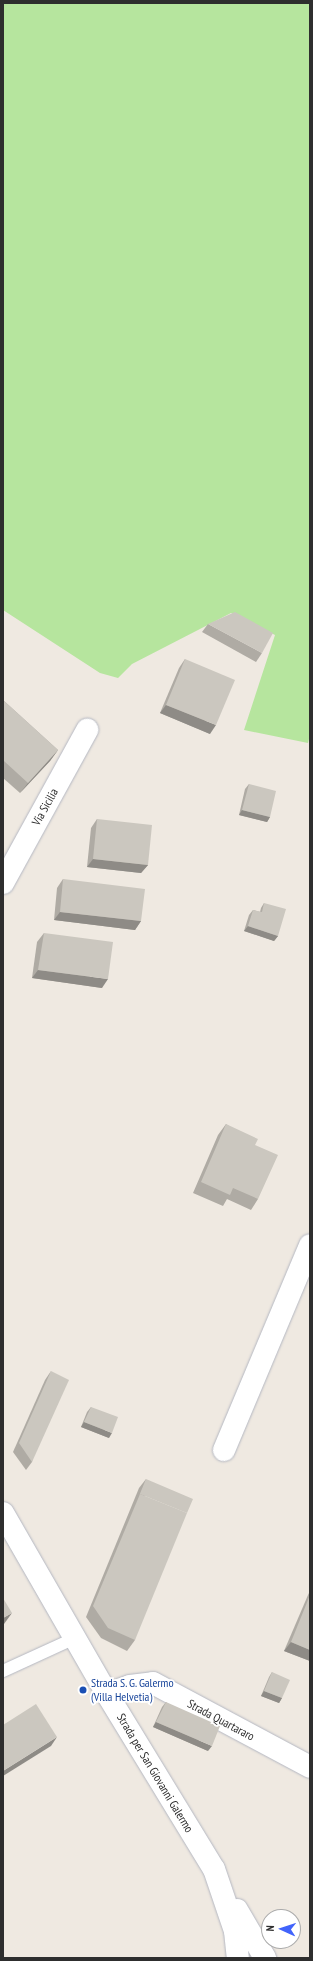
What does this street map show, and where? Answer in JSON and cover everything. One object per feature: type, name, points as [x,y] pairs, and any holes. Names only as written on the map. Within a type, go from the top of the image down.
[{"type":"street","name":"Via Sicilia","points":[[3,883],[87,730]]},
{"type":"street","points":[[224,1450],[310,1245]]},
{"type":"street","name":"Strada per San Giovanni Galermo","points":[[3,1513],[107,1694],[214,1869],[235,1931],[238,1958]]},
{"type":"street","name":"Strada Quartararo","points":[[107,1694],[130,1686],[153,1683],[310,1767]]},
{"type":"street","points":[[214,1869],[265,1958]]},
{"type":"lane","points":[[3,1671],[75,1638]]},
{"type":"green space","points":[[3,3],[310,3],[310,735],[308,743],[244,730],[275,635],[231,613],[132,664],[118,678],[100,673],[3,610]]},
{"type":"building","points":[[235,612],[273,633],[262,653],[208,624]]},
{"type":"building","points":[[185,659],[235,680],[216,725],[166,705]]},
{"type":"building","points":[[3,700],[58,750],[28,783],[4,761],[3,762]]},
{"type":"building","points":[[249,784],[276,791],[270,817],[242,810]]},
{"type":"building","points":[[97,819],[152,825],[148,865],[93,859]]},
{"type":"building","points":[[63,879],[145,889],[141,921],[60,912]]},
{"type":"building","points":[[264,903],[286,909],[278,936],[248,926],[253,910],[262,912]]},
{"type":"building","points":[[44,933],[113,942],[108,979],[38,970]]},
{"type":"building","points":[[226,1124],[258,1139],[255,1145],[278,1155],[258,1199],[233,1188],[230,1195],[201,1182]]},
{"type":"building","points":[[51,1371],[69,1380],[32,1462],[19,1443]]},
{"type":"building","points":[[91,1407],[118,1417],[112,1433],[84,1422]]},
{"type":"building","points":[[146,1479],[193,1499],[187,1513],[140,1494],[139,1496]]},
{"type":"building","points":[[140,1494],[187,1513],[135,1640],[108,1628],[93,1606]]},
{"type":"building","points":[[310,1595],[310,1650],[291,1642]]},
{"type":"building","points":[[3,1598],[12,1613],[3,1618]]},
{"type":"building","points":[[272,1672],[290,1680],[282,1698],[264,1691]]},
{"type":"building","points":[[166,1702],[220,1726],[212,1746],[156,1722]]},
{"type":"building","points":[[36,1704],[57,1737],[3,1771],[3,1725]]},
{"type":"place","name":"Strada S. G. Galermo (Villa Helvetia)","points":[[83,1690]]}]
